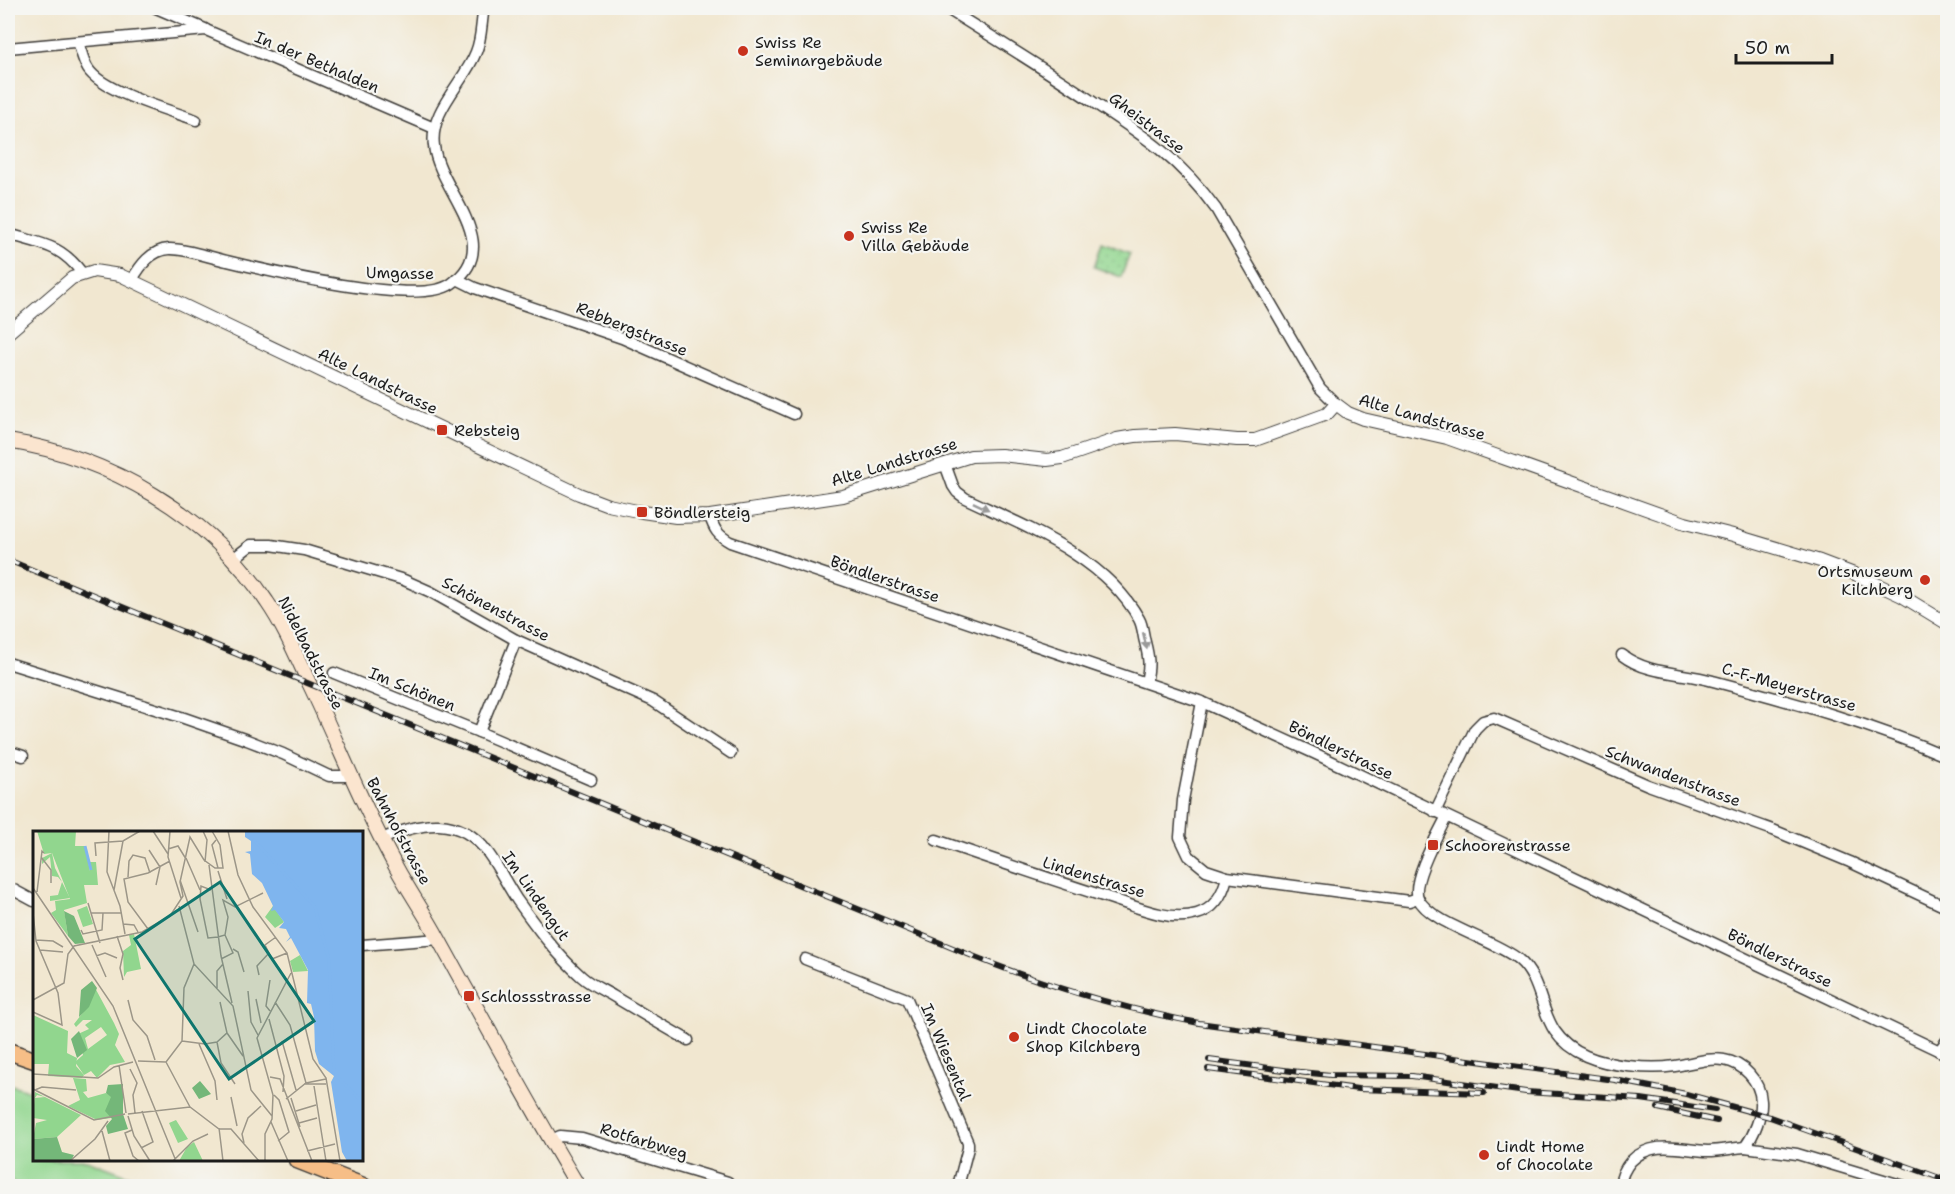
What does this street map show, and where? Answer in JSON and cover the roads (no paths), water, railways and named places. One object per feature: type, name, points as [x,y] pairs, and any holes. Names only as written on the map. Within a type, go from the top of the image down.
[{"type":"main road","name":"Nidelbadstrasse","points":[[8,441],[67,455],[119,476],[155,496],[207,534],[233,558],[267,602],[293,648],[351,776]]},
{"type":"main road","name":"Bahnhofstrasse","points":[[351,776],[382,839],[550,1141],[578,1186]]},
{"type":"main road","points":[[8,1051],[33,1060]]},
{"type":"main road","points":[[300,1161],[363,1186]]},
{"type":"street","points":[[156,8],[206,30]]},
{"type":"street","points":[[434,128],[438,116],[464,77],[477,49],[484,8]]},
{"type":"street","name":"Gheistrasse","points":[[946,8],[1136,131],[1178,164],[1199,186],[1216,209],[1320,388],[1336,405]]},
{"type":"street","name":"In der Bethalden","points":[[8,48],[206,30],[434,128]]},
{"type":"street","points":[[78,42],[87,68],[100,82],[117,91],[196,120]]},
{"type":"street","name":"Umgasse","points":[[132,280],[148,258],[170,249],[298,278],[392,290],[431,291],[443,288],[457,279],[465,270],[473,242],[472,230],[439,169],[434,145],[434,128]]},
{"type":"street","points":[[8,234],[57,249],[73,261],[82,273],[72,278],[8,333]]},
{"type":"street","name":"Alte Landstrasse","points":[[82,273],[94,271],[120,275],[132,280],[579,494],[608,505],[642,512],[676,517],[710,516],[843,496],[971,456],[1001,455],[1047,460],[1062,458],[1117,439],[1135,436],[1175,434],[1256,440],[1327,414],[1336,405],[1363,419],[1447,438],[1685,523],[1820,561],[1902,596],[1947,624]]},
{"type":"street","name":"Rebbergstrasse","points":[[457,279],[475,288],[622,339],[794,414]]},
{"type":"street","points":[[945,464],[957,492],[965,498],[1062,545],[1080,557],[1114,587],[1140,621],[1150,666],[1146,682]]},
{"type":"street","name":"Böndlerstrasse","points":[[710,516],[713,529],[719,536],[730,542],[1202,702],[1316,754],[1943,1053]]},
{"type":"street","name":"Schönenstrasse","points":[[233,558],[251,545],[271,545],[304,550],[404,580],[431,592],[516,640],[653,701],[731,753]]},
{"type":"street","points":[[479,732],[516,640]]},
{"type":"street","name":"C.-F.-Meyerstrasse","points":[[1622,655],[1642,668],[1710,680],[1850,720],[1913,742],[1947,757]]},
{"type":"street","name":"Bahnhofstrasse","points":[[8,663],[184,718],[283,754],[329,776],[351,776]]},
{"type":"street","name":"Im Schönen","points":[[334,674],[591,780]]},
{"type":"street","points":[[1202,702],[1183,800],[1180,837],[1189,856],[1206,870],[1227,877],[1409,901],[1418,898]]},
{"type":"street","name":"Schwandenstrasse","points":[[1440,815],[1475,729],[1483,721],[1494,718],[1648,785],[1795,839],[1947,908]]},
{"type":"street","points":[[8,751],[23,756]]},
{"type":"street","points":[[1440,815],[1418,880],[1418,898],[1424,906],[1441,918],[1517,958],[1531,974],[1545,1014],[1554,1030],[1580,1053],[1602,1061],[1645,1067],[1667,1067],[1713,1059],[1728,1060],[1748,1072],[1756,1084],[1761,1101],[1756,1127],[1745,1147]]},
{"type":"street","name":"Im Lindengut","points":[[382,839],[415,827],[437,824],[448,825],[465,832],[487,852],[550,945],[584,978],[688,1040]]},
{"type":"street","name":"Lindenstrasse","points":[[936,840],[1042,877],[1164,915],[1198,914],[1213,905],[1223,893],[1227,877]]},
{"type":"street","points":[[8,887],[33,901]]},
{"type":"street","points":[[363,945],[439,939]]},
{"type":"street","name":"Im Wiesental","points":[[805,959],[907,999],[968,1143],[958,1186]]},
{"type":"street","points":[[1943,1053],[1947,1039]]},
{"type":"street","name":"Rotfarbweg","points":[[550,1141],[560,1136],[582,1138],[728,1182]]},
{"type":"street","points":[[1620,1186],[1621,1176],[1631,1161],[1655,1147],[1708,1151],[1745,1147],[1797,1154],[1904,1186]]},
{"type":"railway","points":[[8,560],[965,953],[1051,985],[1139,1010],[1199,1023],[1615,1080],[1686,1094],[1770,1117],[1948,1181]]},
{"type":"railway","points":[[1209,1060],[1307,1073]]},
{"type":"railway","points":[[1208,1069],[1358,1089],[1484,1093]]},
{"type":"railway","points":[[1300,1072],[1331,1075],[1412,1076],[1526,1092],[1641,1099],[1715,1110]]},
{"type":"railway","points":[[1658,1108],[1717,1121]]},
{"type":"place","name":"Swiss Re Seminargebäude","points":[[743,51]]},
{"type":"place","name":"Swiss Re Villa Gebäude","points":[[849,236]]},
{"type":"place","name":"Rebsteig","points":[[442,430]]},
{"type":"place","name":"Böndlersteig","points":[[642,512]]},
{"type":"place","name":"Ortsmuseum Kilchberg","points":[[1925,580]]},
{"type":"place","name":"Schoorenstrasse","points":[[1433,845]]},
{"type":"place","name":"Schlossstrasse","points":[[469,996]]},
{"type":"place","name":"Lindt Chocolate Shop Kilchberg","points":[[1014,1037]]},
{"type":"place","name":"Lindt Home of Chocolate","points":[[1484,1155]]}]
